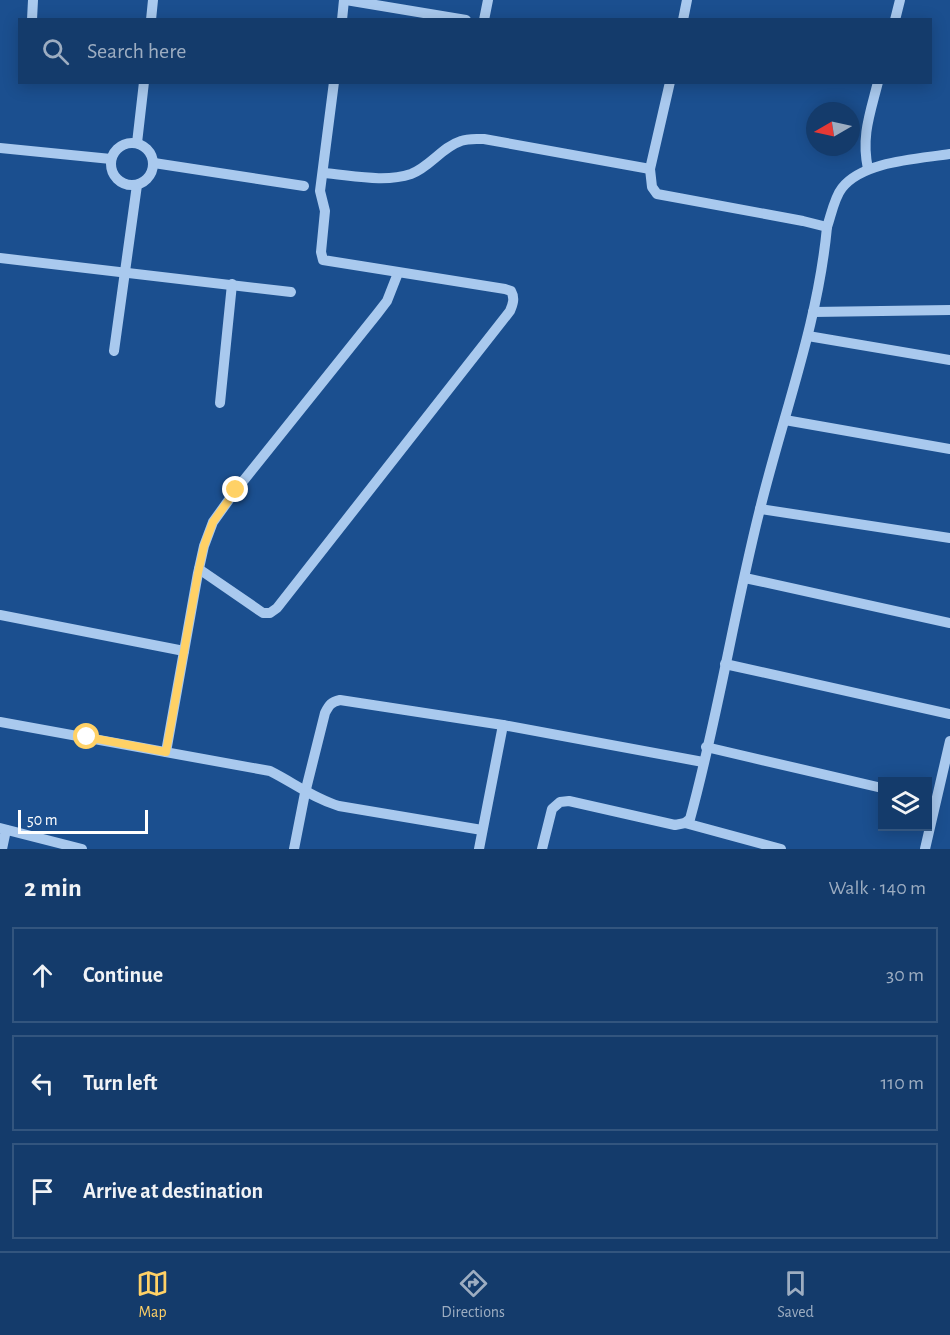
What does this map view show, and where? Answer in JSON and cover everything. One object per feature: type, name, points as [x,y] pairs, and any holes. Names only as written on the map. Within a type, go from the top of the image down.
[{"type":"street","points":[[32,18],[33,0]]},
{"type":"street","points":[[151,18],[153,0]]},
{"type":"street","points":[[342,18],[345,0],[454,18]]},
{"type":"street","points":[[484,18],[488,0]]},
{"type":"street","points":[[683,18],[687,0]]},
{"type":"street","points":[[896,18],[900,0]]},
{"type":"street","points":[[137,143],[144,84]]},
{"type":"street","points":[[199,569],[263,614],[270,613],[277,608],[510,311],[513,303],[514,296],[511,291],[505,289],[323,260],[321,252],[325,211],[320,191],[334,84]]},
{"type":"street","points":[[670,84],[650,169],[652,187],[657,194],[827,227]]},
{"type":"street","points":[[868,170],[864,139],[878,84]]},
{"type":"street","points":[[323,173],[383,178],[404,176],[413,173],[448,147],[462,141],[484,139],[650,169]]},
{"type":"street","points":[[137,143],[148,150],[154,163],[149,177],[137,185],[122,183],[112,172],[111,159],[124,144],[137,143]]},
{"type":"street","points":[[0,148],[111,159]]},
{"type":"street","points":[[685,823],[690,819],[760,509],[808,336],[823,265],[827,227],[840,190],[850,180],[868,170],[950,154]]},
{"type":"street","points":[[154,163],[304,186]]},
{"type":"street","points":[[114,351],[137,185]]},
{"type":"street","points":[[0,258],[291,291]]},
{"type":"street","points":[[166,752],[199,569],[213,522],[387,301],[398,273]]},
{"type":"street","points":[[220,404],[232,284]]},
{"type":"street","points":[[813,312],[950,310]]},
{"type":"street","points":[[808,336],[950,360]]},
{"type":"street","points":[[785,420],[950,449]]},
{"type":"street","points":[[760,509],[950,538]]},
{"type":"street","points":[[744,578],[950,623]]},
{"type":"street","points":[[0,615],[184,651]]},
{"type":"street","points":[[725,664],[950,714]]},
{"type":"street","points":[[294,849],[325,713],[329,704],[335,701],[502,725],[703,762]]},
{"type":"street","points":[[0,722],[270,771],[305,793],[339,806],[482,830]]},
{"type":"street","points":[[479,849],[502,725]]},
{"type":"street","points":[[932,800],[950,741]]},
{"type":"street","points":[[706,747],[878,787]]},
{"type":"street","points":[[542,849],[552,809],[560,802],[569,801],[675,825],[685,823],[781,849]]},
{"type":"street","points":[[2,849],[3,829],[81,849]]},
{"type":"street","points":[[925,849],[928,831]]},
{"type":"route","points":[[87,737],[166,752],[204,546],[213,522],[236,490]]}]
